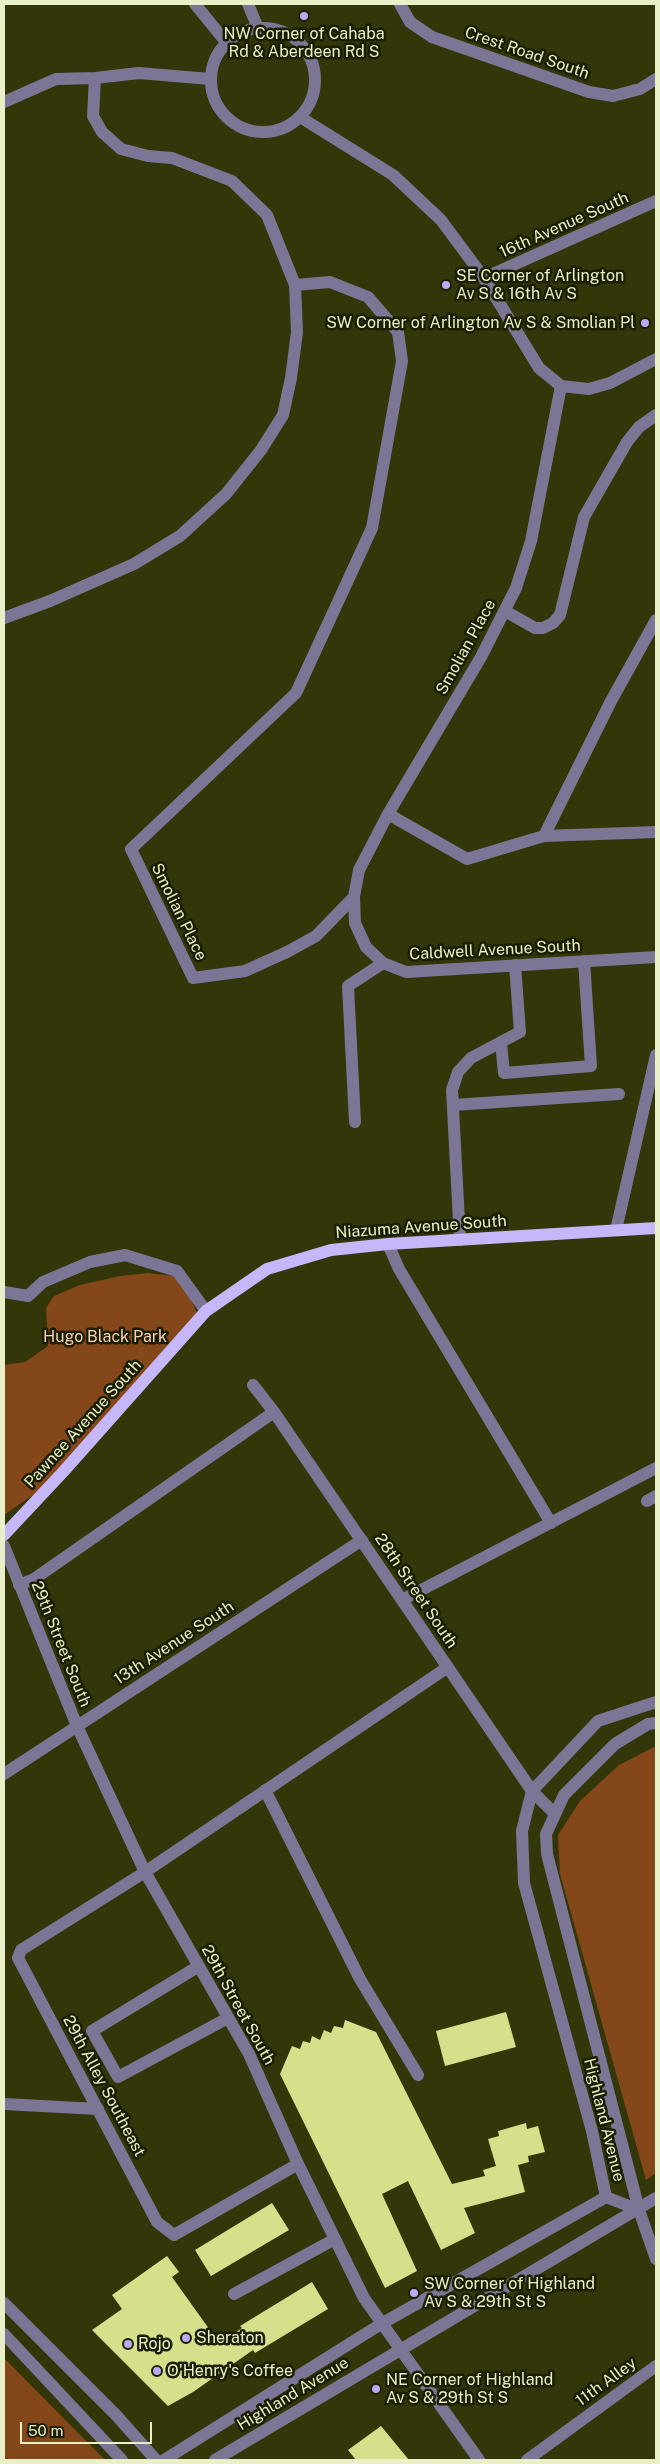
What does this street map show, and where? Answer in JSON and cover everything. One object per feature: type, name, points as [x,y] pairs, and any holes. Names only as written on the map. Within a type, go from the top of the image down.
[{"type":"main road","name":"Niazuma Avenue South","points":[[206,1311],[267,1269],[331,1250],[388,1244],[656,1228]]},
{"type":"main road","name":"Pawnee Avenue South","points":[[4,1535],[63,1472],[206,1311]]},
{"type":"street","points":[[194,4],[226,42]]},
{"type":"street","points":[[248,4],[258,28]]},
{"type":"street","name":"Crest Road South","points":[[400,4],[410,22],[432,37],[589,92],[613,96],[640,89],[656,79]]},
{"type":"street","points":[[258,28],[281,31],[294,38],[310,57],[314,69],[314,91],[310,102],[300,117],[289,125],[272,131],[250,131],[238,126],[222,113],[215,102],[210,79],[212,64],[226,42],[242,32],[258,28]]},
{"type":"street","points":[[4,102],[56,79],[95,78],[139,73],[210,79]]},
{"type":"street","points":[[4,618],[42,604],[134,564],[180,536],[226,494],[261,450],[282,415],[291,378],[297,332],[295,285],[267,215],[232,181],[172,158],[148,156],[122,149],[102,132],[93,116],[95,78]]},
{"type":"street","points":[[300,117],[393,175],[441,220],[484,278],[538,368],[561,386],[589,388],[610,383],[656,359]]},
{"type":"street","name":"16th Avenue South","points":[[484,278],[656,201]]},
{"type":"street","name":"Smolian Place","points":[[295,285],[330,282],[368,297],[398,332],[402,361],[372,528],[296,693],[131,849],[193,978],[244,971],[287,952],[316,936],[354,897],[359,870],[388,814],[481,657],[516,588],[531,541],[561,386]]},
{"type":"street","points":[[504,611],[535,628],[543,628],[553,623],[560,615],[584,517],[627,442],[639,427],[656,414]]},
{"type":"street","points":[[544,836],[611,701],[656,620]]},
{"type":"street","points":[[388,814],[467,859],[544,836],[656,832]]},
{"type":"street","name":"Caldwell Avenue South","points":[[354,897],[355,923],[366,947],[383,963],[406,972],[656,957]]},
{"type":"street","points":[[501,1043],[504,1073],[591,1066],[584,961]]},
{"type":"street","points":[[355,1122],[348,986],[383,963]]},
{"type":"street","points":[[460,1240],[452,1090],[458,1072],[471,1058],[520,1032],[515,965]]},
{"type":"street","points":[[616,1230],[656,1055]]},
{"type":"street","points":[[453,1104],[619,1094]]},
{"type":"street","points":[[388,1244],[399,1269],[551,1524]]},
{"type":"street","points":[[4,1292],[28,1296],[44,1282],[90,1262],[125,1256],[177,1271],[206,1311]]},
{"type":"street","name":"28th Street South","points":[[253,1385],[274,1412],[362,1540],[532,1791],[555,1814]]},
{"type":"street","points":[[19,1585],[34,1579],[274,1412]]},
{"type":"street","points":[[402,1600],[656,1468]]},
{"type":"street","name":"13th Avenue South","points":[[4,1774],[362,1540]]},
{"type":"street","name":"29th Street South","points":[[4,1546],[77,1726],[145,1872],[249,2054],[298,2164],[364,2298],[480,2460]]},
{"type":"street","name":"29th Alley Southeast","points":[[298,2164],[174,2235],[157,2222],[18,1958],[21,1950],[145,1872],[448,1667]]},
{"type":"street","name":"Highland Avenue","points":[[164,2460],[381,2324],[606,2196],[592,2131],[524,1884],[522,1831],[532,1791],[598,1721],[656,1702]]},
{"type":"street","name":"Highland Avenue","points":[[215,2460],[582,2240],[639,2210],[547,1854],[546,1834],[564,1794],[615,1744],[648,1724],[656,1724]]},
{"type":"street","points":[[265,1790],[360,1979],[418,2075]]},
{"type":"street","points":[[199,1966],[92,2031],[118,2078],[228,2018]]},
{"type":"street","points":[[4,2104],[98,2109]]},
{"type":"street","points":[[606,2196],[639,2210],[656,2259]]},
{"type":"street","points":[[639,2210],[656,2198]]},
{"type":"street","points":[[234,2294],[335,2239]]},
{"type":"street","points":[[4,2303],[116,2415],[156,2460]]},
{"type":"street","points":[[4,2334],[122,2460]]},
{"type":"street","name":"11th Alley","points":[[527,2460],[656,2366]]},
{"type":"green space","name":"Hugo Black Park","points":[[148,1273],[174,1276],[190,1297],[197,1313],[43,1488],[4,1515],[4,1365],[25,1362],[48,1346],[46,1308],[54,1296],[80,1285],[120,1276]]},
{"type":"green space","points":[[656,1746],[656,2173],[646,2180],[560,1874],[558,1835],[580,1801],[619,1765]]},
{"type":"green space","points":[[4,2358],[105,2460],[4,2460]]},
{"type":"building","points":[[506,2012],[516,2047],[445,2066],[436,2031]]},
{"type":"building","points":[[345,2020],[376,2032],[452,2184],[485,2176],[483,2170],[496,2166],[488,2139],[499,2136],[498,2131],[526,2123],[527,2129],[538,2126],[545,2152],[528,2156],[529,2162],[518,2165],[525,2192],[464,2208],[475,2233],[441,2250],[408,2181],[382,2194],[417,2271],[385,2288],[280,2074],[292,2046],[300,2049],[303,2041],[310,2043],[312,2036],[320,2040],[324,2030],[331,2033],[334,2026],[343,2028]]},
{"type":"building","points":[[272,2203],[289,2230],[211,2276],[195,2250]]},
{"type":"building","points":[[167,2256],[179,2272],[172,2277],[217,2340],[223,2336],[226,2339],[242,2328],[240,2326],[312,2282],[328,2309],[255,2353],[253,2350],[193,2392],[168,2406],[92,2330],[122,2309],[112,2295]]},
{"type":"building","points":[[381,2426],[409,2460],[356,2460],[348,2450]]},
{"type":"place","name":"NW Corner of Cahaba Rd & Aberdeen Rd S","points":[[304,16]]},
{"type":"place","name":"SE Corner of Arlington Av S & 16th Av S","points":[[446,285]]},
{"type":"place","name":"SW Corner of Arlington Av S & Smolian Pl","points":[[645,323]]},
{"type":"place","name":"SW Corner of Highland Av S & 29th St S","points":[[414,2293]]},
{"type":"place","name":"Sheraton","points":[[186,2338]]},
{"type":"place","name":"Rojo","points":[[128,2344]]},
{"type":"place","name":"O'Henry's Coffee","points":[[157,2371]]},
{"type":"place","name":"NE Corner of Highland Av S & 29th St S","points":[[376,2389]]}]
